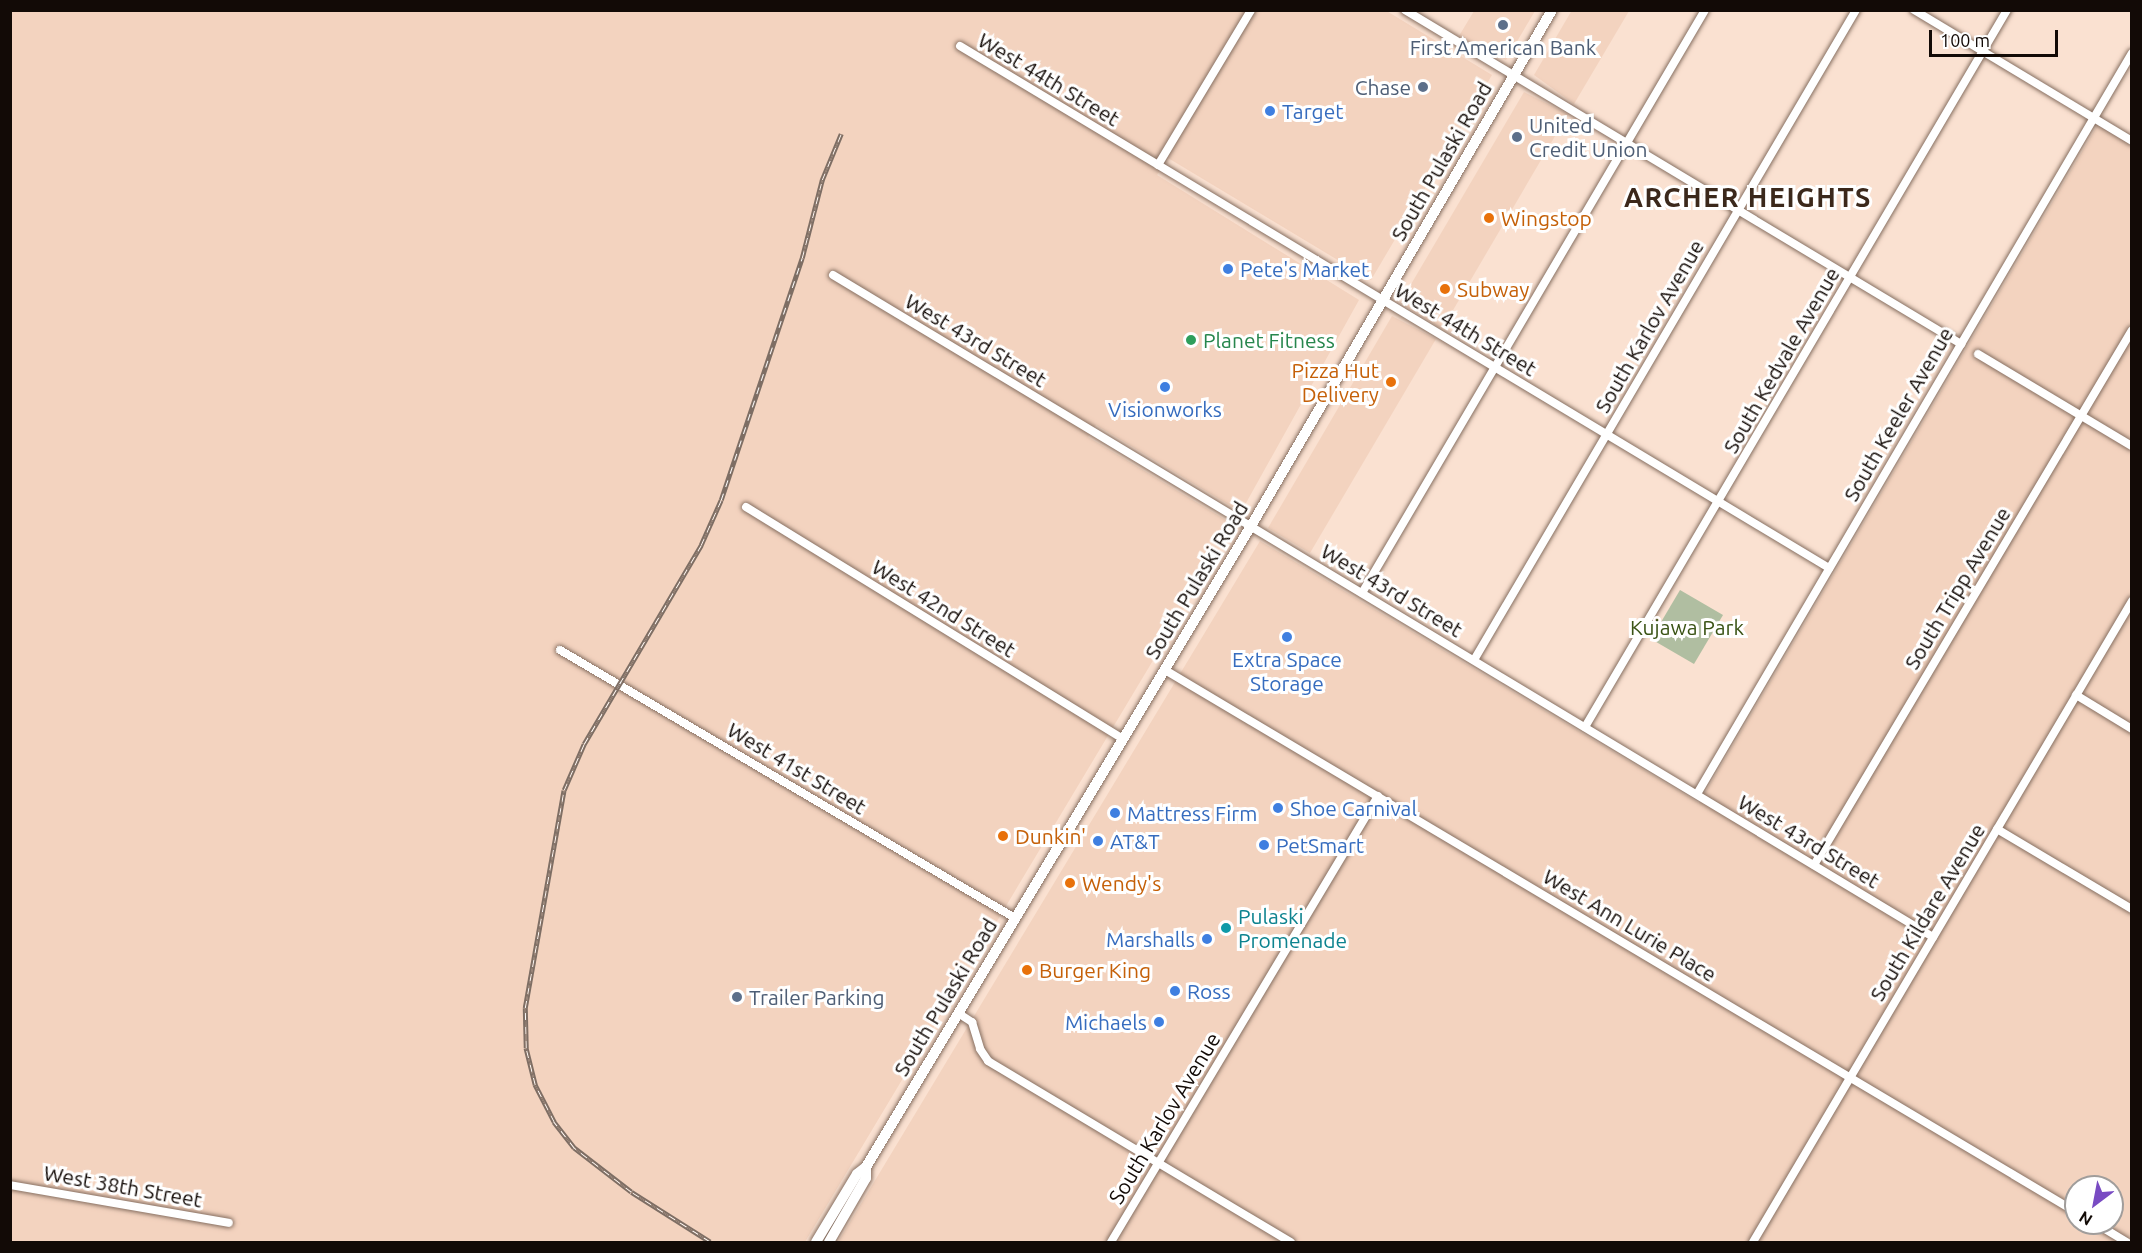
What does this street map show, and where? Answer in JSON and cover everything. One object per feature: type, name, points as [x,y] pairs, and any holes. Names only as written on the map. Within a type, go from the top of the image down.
[{"type":"main road","name":"South Pulaski Road","points":[[816,1242],[857,1174],[866,1167],[1251,526],[1552,10]]},
{"type":"main road","name":"South Pulaski Road","points":[[829,1242],[866,1178],[866,1167]]},
{"type":"street","points":[[1158,165],[1251,10]]},
{"type":"street","points":[[1405,10],[1960,344]]},
{"type":"street","points":[[1362,593],[1705,10]]},
{"type":"street","name":"South Karlov Avenue","points":[[1474,660],[1856,10]]},
{"type":"street","points":[[1914,10],[2132,141]]},
{"type":"street","name":"South Kedvale Avenue","points":[[1585,727],[2007,10]]},
{"type":"street","name":"West 44th Street","points":[[960,46],[1829,568]]},
{"type":"street","name":"South Keeler Avenue","points":[[1697,794],[2132,53]]},
{"type":"street","name":"West 43rd Street","points":[[833,275],[1933,936]]},
{"type":"street","name":"South Tripp Avenue","points":[[1814,865],[2132,330]]},
{"type":"street","points":[[1978,354],[2132,446]]},
{"type":"street","name":"West 42nd Street","points":[[746,507],[1123,739]]},
{"type":"street","name":"South Kildare Avenue","points":[[1753,1242],[2132,601]]},
{"type":"street","name":"West 41st Street","points":[[560,650],[1015,918]]},
{"type":"street","name":"West Ann Lurie Place","points":[[1165,669],[2064,1205]]},
{"type":"street","points":[[2076,695],[2132,729]]},
{"type":"street","name":"South Karlov Avenue","points":[[1111,1242],[1378,795]]},
{"type":"street","points":[[1996,829],[2132,909]]},
{"type":"street","points":[[958,1012],[972,1022],[980,1049],[988,1061],[1291,1242]]},
{"type":"street","name":"West 38th Street","points":[[10,1185],[229,1223]]},
{"type":"shaded area","points":[[1385,10],[1492,75],[1371,280],[1168,158],[1157,175],[1359,300],[1241,512],[1096,425],[1088,437],[1234,525],[805,1242],[11,1242],[10,11]]},
{"type":"shaded area","points":[[1572,10],[1629,11],[1574,104],[1534,75]]},
{"type":"shaded area","points":[[1474,11],[1535,11],[1506,60],[1459,36]]},
{"type":"shaded area","points":[[1524,92],[1568,114],[1442,329],[1400,303]]},
{"type":"shaded area","points":[[2100,121],[2131,141],[2131,1242],[838,1242],[1260,541],[1699,803]]},
{"type":"shaded area","points":[[1392,316],[1436,339],[1310,553],[1268,528]]},
{"type":"green space","name":"Kujawa Park","points":[[1680,590],[1723,615],[1694,664],[1651,639]]},
{"type":"railway","points":[[710,1242],[631,1192],[574,1148],[554,1122],[535,1085],[526,1048],[525,1008],[564,790],[584,744],[701,545],[721,500],[802,258],[822,180],[841,134]]},
{"type":"place","name":"First American Bank","points":[[1503,25]]},
{"type":"place","name":"Chase","points":[[1423,87]]},
{"type":"place","name":"Target","points":[[1270,111]]},
{"type":"place","name":"United Credit Union","points":[[1517,137]]},
{"type":"place","name":"Wingstop","points":[[1489,218]]},
{"type":"place","name":"Pete's Market","points":[[1228,269]]},
{"type":"place","name":"Subway","points":[[1445,289]]},
{"type":"place","name":"Planet Fitness","points":[[1191,340]]},
{"type":"place","name":"Pizza Hut Delivery","points":[[1391,382]]},
{"type":"place","name":"Visionworks","points":[[1165,387]]},
{"type":"place","name":"Extra Space Storage","points":[[1287,637]]},
{"type":"place","name":"Shoe Carnival","points":[[1278,808]]},
{"type":"place","name":"Mattress Firm","points":[[1115,813]]},
{"type":"place","name":"Dunkin'","points":[[1003,836]]},
{"type":"place","name":"AT&T","points":[[1098,841]]},
{"type":"place","name":"PetSmart","points":[[1264,845]]},
{"type":"place","name":"Wendy's","points":[[1070,883]]},
{"type":"place","name":"Pulaski Promenade","points":[[1226,928]]},
{"type":"place","name":"Marshalls","points":[[1207,939]]},
{"type":"place","name":"Burger King","points":[[1027,970]]},
{"type":"place","name":"Ross","points":[[1175,991]]},
{"type":"place","name":"Trailer Parking","points":[[737,997]]},
{"type":"place","name":"Michaels","points":[[1159,1022]]},
{"type":"district","name":"ARCHER HEIGHTS","points":[[1748,198]]}]
